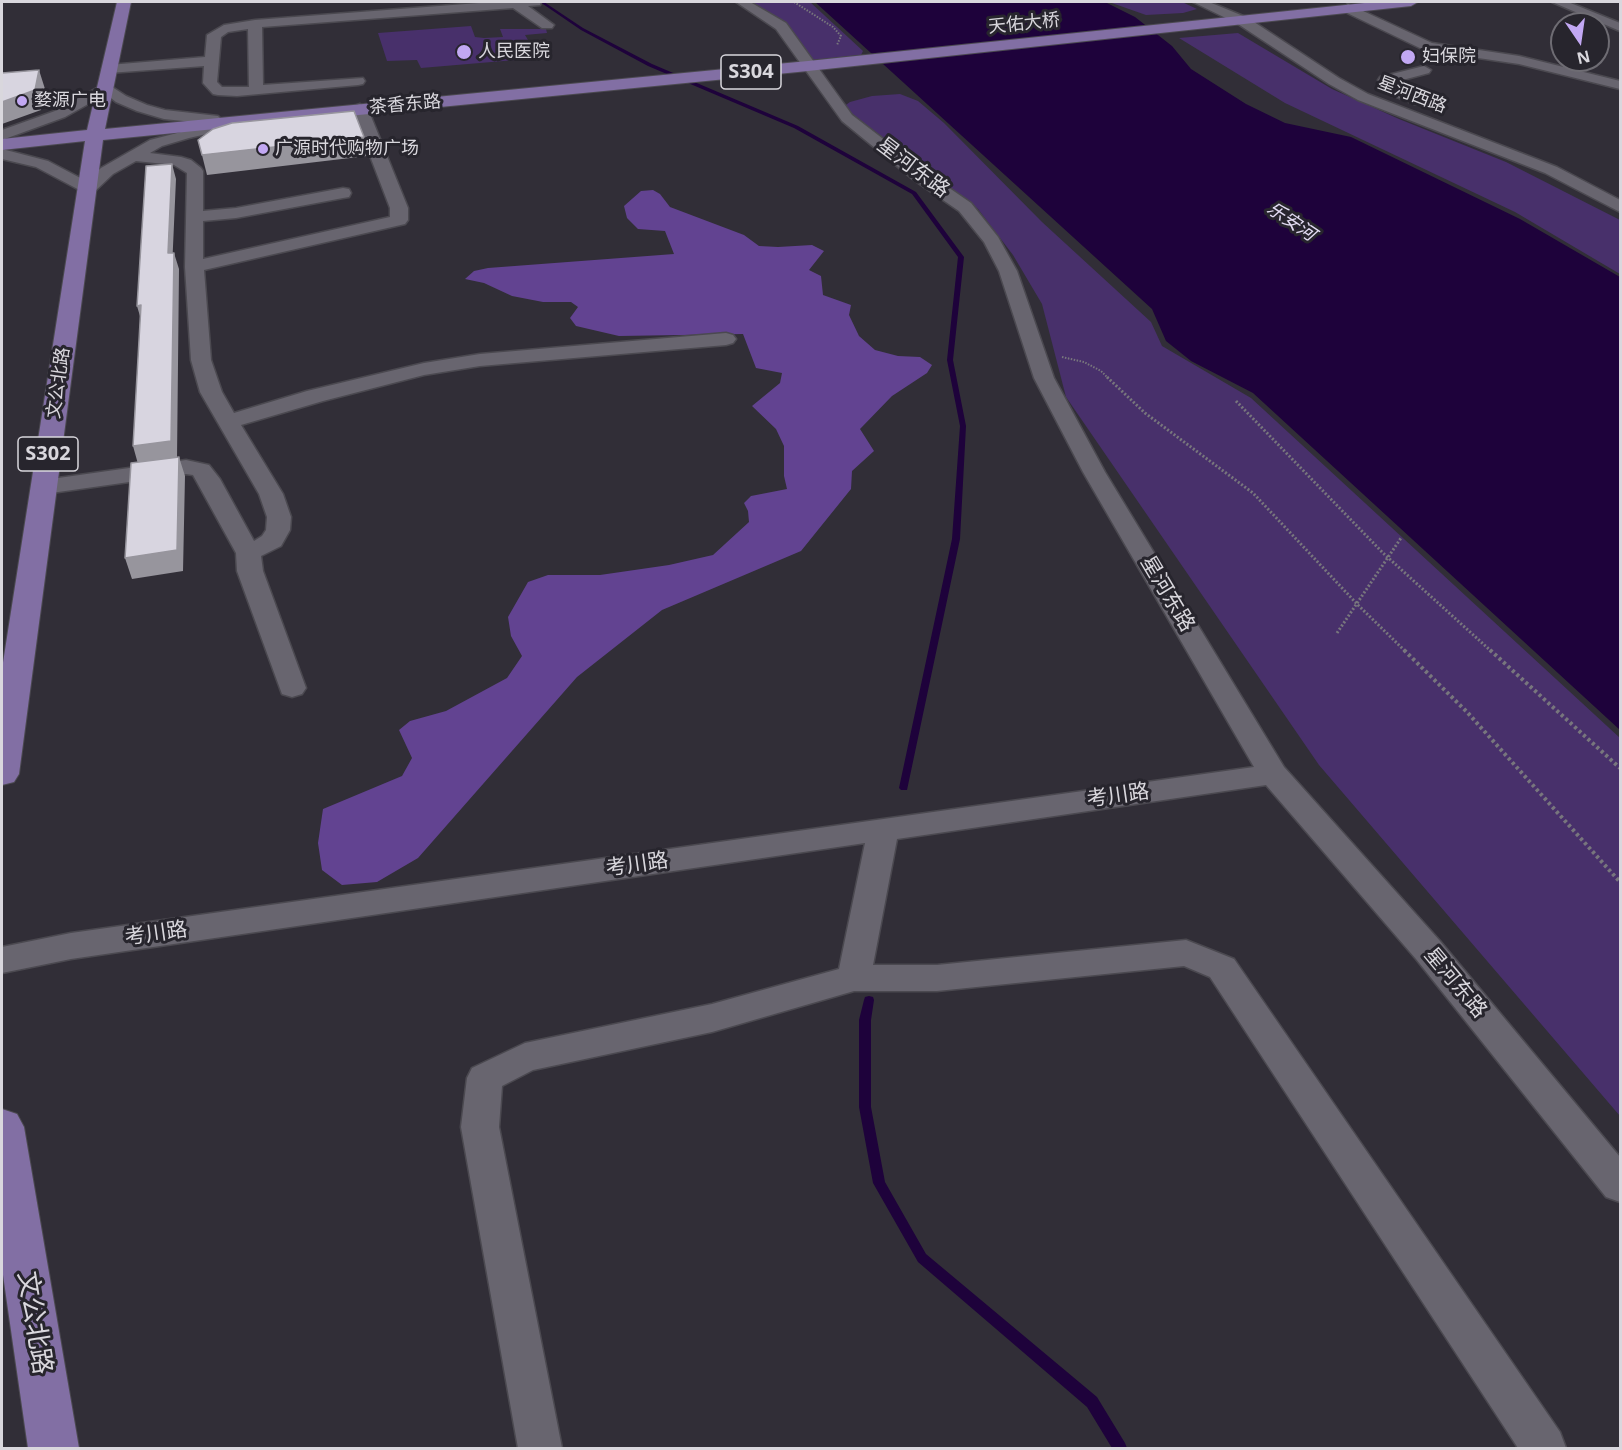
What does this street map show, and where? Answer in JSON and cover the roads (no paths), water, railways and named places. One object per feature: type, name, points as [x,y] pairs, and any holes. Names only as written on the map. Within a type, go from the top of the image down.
[{"type":"main road","name":"文公北路","points":[[2,774],[95,135],[124,2]]},
{"type":"main road","name":"天佑大桥","points":[[803,59],[1243,21],[1411,2]]},
{"type":"main road","name":"茶香东路","points":[[2,144],[661,81],[803,59]]},
{"type":"main road","name":"文公北路","points":[[2,1127],[54,1449]]},
{"type":"street","points":[[514,2],[547,25]]},
{"type":"street","points":[[358,81],[218,91],[210,83],[216,32],[255,24],[533,2]]},
{"type":"street","name":"星河东路","points":[[742,2],[781,26],[847,118],[920,176],[964,207],[992,241],[1008,271],[1044,378],[1094,472],[1274,774],[1428,950],[1620,1185]]},
{"type":"street","name":"星河西路","points":[[1199,2],[1243,21],[1337,83],[1363,97],[1551,170],[1620,207]]},
{"type":"street","points":[[1558,2],[1620,27]]},
{"type":"street","points":[[1348,8],[1429,47],[1520,60],[1620,86]]},
{"type":"street","points":[[255,24],[256,90]]},
{"type":"street","points":[[110,69],[211,61]]},
{"type":"street","points":[[1386,84],[1385,80],[1424,70]]},
{"type":"street","points":[[1337,83],[1386,84],[1395,91],[1436,108]]},
{"type":"street","points":[[2,135],[60,114],[106,87],[121,99],[164,114],[251,120]]},
{"type":"street","points":[[194,267],[399,220],[399,208],[360,109]]},
{"type":"street","points":[[2,154],[42,164],[87,189],[107,171],[156,143],[185,134],[251,120]]},
{"type":"street","points":[[130,156],[175,160],[191,166],[195,171],[194,267],[201,360],[212,392],[271,494],[279,517],[278,530],[272,541],[248,553]]},
{"type":"street","points":[[195,217],[236,213],[343,194]]},
{"type":"street","points":[[230,421],[315,396],[424,369],[480,360],[726,339]]},
{"type":"street","points":[[44,487],[186,467],[197,468],[208,479],[248,553],[250,572],[292,688]]},
{"type":"street","name":"考川路","points":[[2,960],[71,946],[1274,774]]},
{"type":"street","points":[[854,978],[883,830]]},
{"type":"street","points":[[540,1449],[480,1127],[484,1078],[525,1057],[712,1018],[854,978],[937,978],[1186,952],[1222,968],[1544,1449]]},
{"type":"water","name":"乐安河","points":[[815,2],[1105,2],[1135,17],[1172,46],[1191,69],[1246,104],[1285,123],[1351,137],[1520,219],[1620,277],[1620,730],[1253,393],[1191,361],[1166,341],[1152,309]]},
{"type":"waterway","points":[[542,2],[582,29],[650,65],[796,127],[914,193],[961,257],[950,360],[963,426],[956,539],[904,788]]},
{"type":"waterway","points":[[869,1000],[865,1020],[865,1107],[879,1183],[922,1258],[1092,1402],[1120,1448]]},
{"type":"place","name":"人民医院","points":[[464,52]]},
{"type":"place","name":"妇保院","points":[[1408,57]]},
{"type":"place","name":"婺源广电","points":[[22,101]]},
{"type":"place","name":"广源时代购物广场","points":[[263,149]]}]
